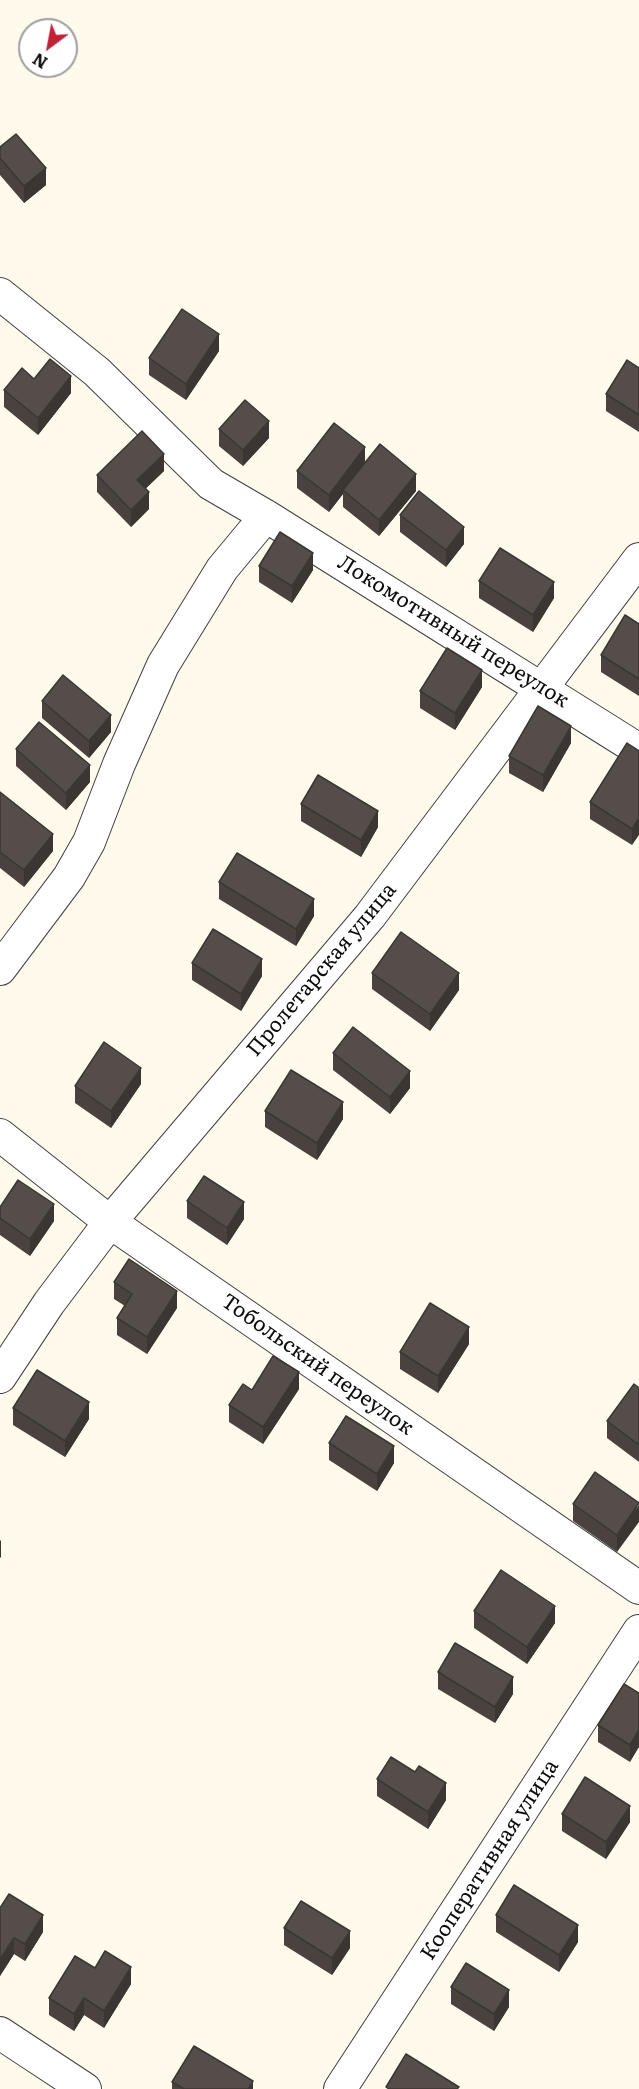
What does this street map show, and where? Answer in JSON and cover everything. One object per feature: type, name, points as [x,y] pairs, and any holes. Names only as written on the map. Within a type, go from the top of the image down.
[{"type":"street","name":"Локомотивный переулок","points":[[0,294],[98,372],[211,484],[266,516],[639,750]]},
{"type":"street","points":[[0,969],[69,877],[89,842],[119,764],[163,665],[222,568],[266,516]]},
{"type":"street","name":"Пролетарская улица","points":[[0,1377],[50,1303],[110,1222],[370,916],[639,559]]},
{"type":"street","name":"Тобольский переулок","points":[[0,1135],[110,1222],[639,1588]]},
{"type":"street","name":"Кооперативная улица","points":[[340,2089],[639,1631]]},
{"type":"street","points":[[0,2033],[85,2089]]},
{"type":"building","points":[[16,134],[46,168],[24,186],[0,158],[0,147]]},
{"type":"building","points":[[182,309],[219,334],[186,384],[149,358]]},
{"type":"building","points":[[50,359],[71,376],[38,418],[4,390],[22,368],[34,379]]},
{"type":"building","points":[[627,360],[639,368],[639,415],[606,394]]},
{"type":"building","points":[[245,400],[269,421],[243,450],[219,429]]},
{"type":"building","points":[[334,423],[365,447],[329,495],[297,471]]},
{"type":"building","points":[[142,431],[164,454],[137,480],[149,492],[131,510],[97,475]]},
{"type":"building","points":[[380,444],[416,474],[379,520],[343,490]]},
{"type":"building","points":[[419,491],[464,527],[446,550],[400,515]]},
{"type":"building","points":[[280,532],[313,553],[292,586],[259,566]]},
{"type":"building","points":[[500,548],[554,582],[533,615],[479,581]]},
{"type":"building","points":[[625,615],[639,624],[639,679],[601,655]]},
{"type":"building","points":[[447,648],[482,670],[455,713],[420,691]]},
{"type":"building","points":[[63,675],[111,715],[89,741],[42,701]]},
{"type":"building","points":[[538,706],[571,726],[543,775],[509,756]]},
{"type":"building","points":[[39,722],[90,765],[66,793],[16,749]]},
{"type":"building","points":[[627,743],[639,751],[639,818],[632,829],[590,802]]},
{"type":"building","points":[[318,775],[378,811],[361,840],[301,804]]},
{"type":"building","points":[[0,792],[53,834],[24,870],[0,852]]},
{"type":"building","points":[[237,853],[314,899],[296,929],[219,882]]},
{"type":"building","points":[[213,929],[262,959],[241,994],[192,963]]},
{"type":"building","points":[[401,932],[459,973],[430,1014],[372,973]]},
{"type":"building","points":[[353,1027],[410,1071],[390,1097],[333,1053]]},
{"type":"building","points":[[104,1042],[141,1068],[111,1111],[75,1086]]},
{"type":"building","points":[[291,1070],[343,1102],[317,1143],[265,1111]]},
{"type":"building","points":[[204,1176],[244,1202],[227,1228],[187,1201]]},
{"type":"building","points":[[18,1180],[54,1204],[30,1239],[0,1218],[0,1207]]},
{"type":"building","points":[[129,1259],[177,1291],[147,1337],[117,1318],[132,1294],[114,1282]]},
{"type":"building","points":[[430,1303],[469,1327],[438,1376],[400,1352]]},
{"type":"building","points":[[273,1356],[299,1372],[263,1427],[229,1405],[243,1384],[252,1390]]},
{"type":"building","points":[[37,1370],[89,1402],[65,1441],[13,1408]]},
{"type":"building","points":[[634,1384],[639,1388],[639,1445],[607,1421]]},
{"type":"building","points":[[346,1416],[394,1446],[377,1474],[329,1443]]},
{"type":"building","points":[[595,1472],[639,1503],[617,1535],[573,1504]]},
{"type":"building","points":[[501,1570],[555,1606],[527,1647],[474,1611]]},
{"type":"building","points":[[455,1643],[513,1677],[495,1707],[438,1672]]},
{"type":"building","points":[[624,1684],[639,1693],[639,1730],[630,1745],[598,1725]]},
{"type":"building","points":[[391,1757],[415,1772],[419,1766],[446,1783],[428,1812],[377,1779]]},
{"type":"building","points":[[585,1777],[630,1806],[606,1842],[562,1814]]},
{"type":"building","points":[[514,1885],[578,1925],[559,1955],[496,1915]]},
{"type":"building","points":[[9,1894],[43,1915],[25,1944],[14,1938],[0,1959],[0,1908]]},
{"type":"building","points":[[301,1901],[350,1931],[332,1958],[284,1928]]},
{"type":"building","points":[[105,1951],[131,1967],[104,2011],[84,1998],[74,2014],[49,1998],[75,1956],[95,1968]]},
{"type":"building","points":[[466,1963],[509,1990],[494,2014],[451,1987]]},
{"type":"building","points":[[194,2046],[253,2081],[248,2089],[184,2089],[172,2082]]},
{"type":"building","points":[[406,2054],[459,2087],[457,2089],[389,2089],[386,2087]]}]
